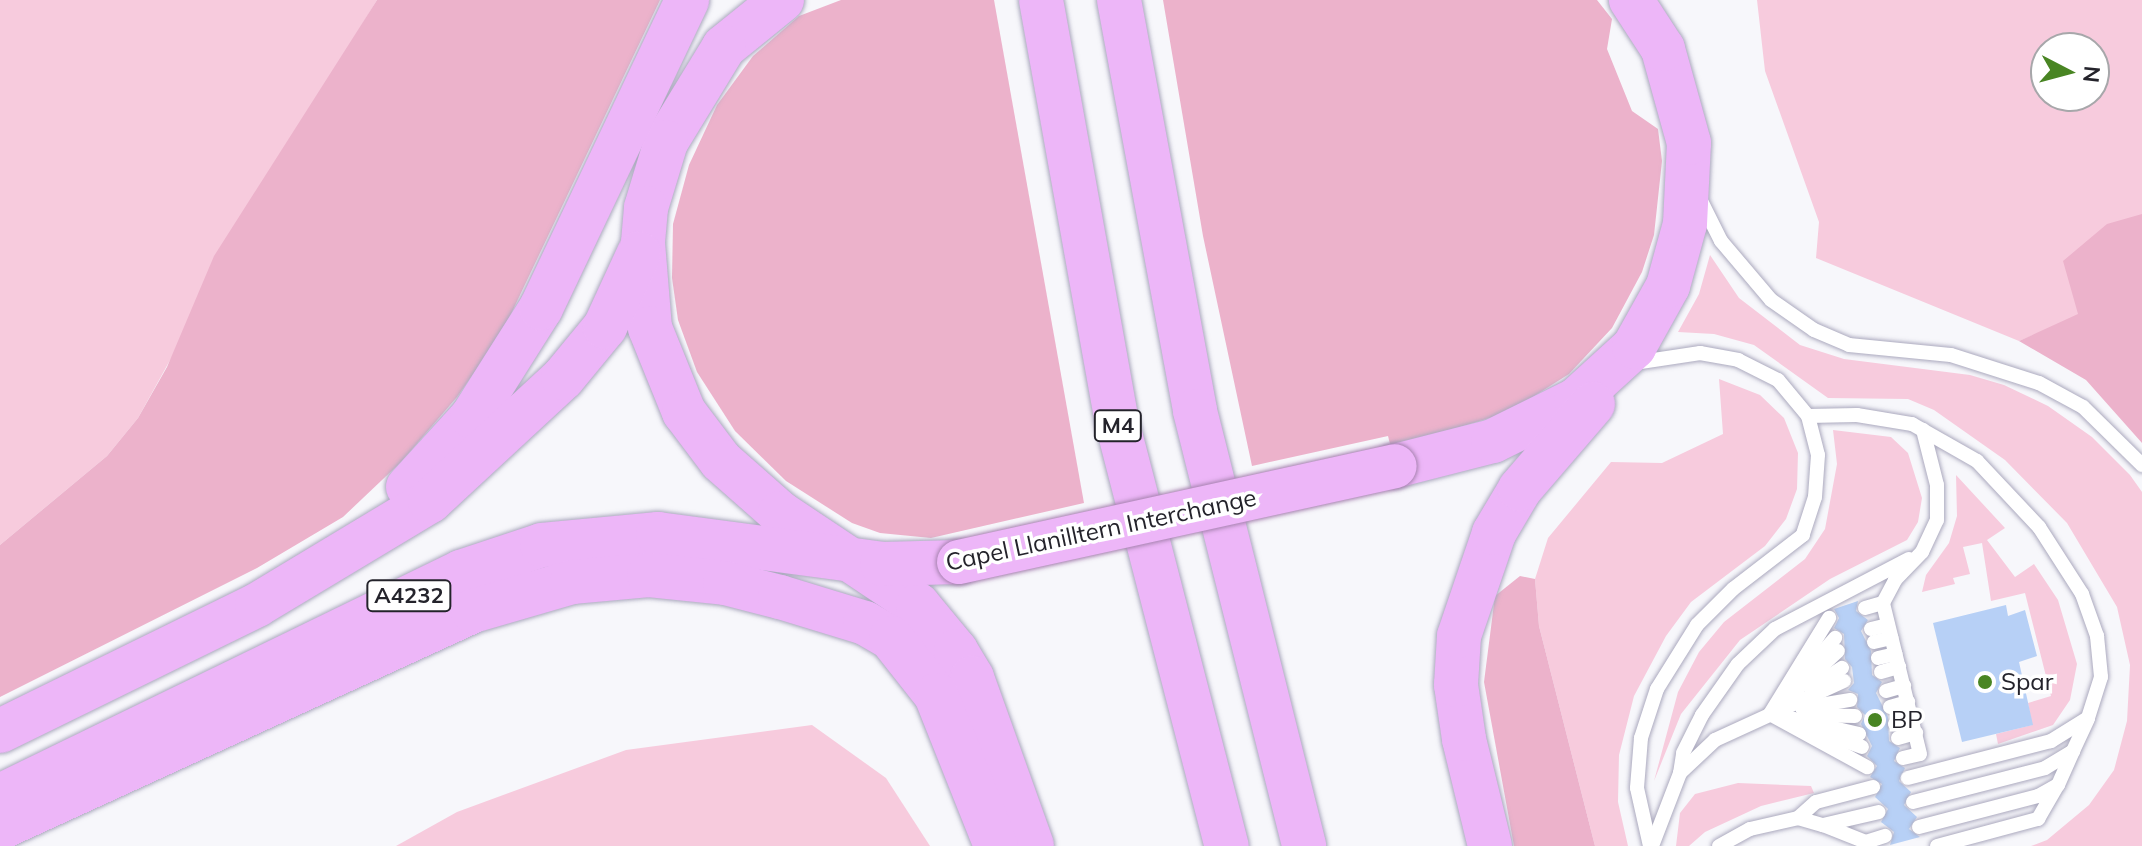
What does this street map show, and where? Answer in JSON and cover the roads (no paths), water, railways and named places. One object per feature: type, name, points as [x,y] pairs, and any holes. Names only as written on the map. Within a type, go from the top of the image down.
[{"type":"highway","points":[[365,538],[472,417],[510,361],[541,308],[687,0]]},
{"type":"highway","points":[[666,142],[705,0]]},
{"type":"highway","name":"Capel Llanilltern Interchange","points":[[782,0],[724,47],[666,142],[646,208],[643,243],[650,328],[684,412],[745,484],[852,560],[910,566],[959,562],[1481,445],[1530,426],[1576,400],[1618,366],[1668,286],[1680,250],[1690,179],[1689,143],[1673,76],[1663,49],[1631,0]]},
{"type":"highway","name":"M4","points":[[1041,0],[1117,422],[1227,846]]},
{"type":"highway","points":[[1119,0],[1195,411],[1304,846]]},
{"type":"highway","name":"A4232","points":[[0,731],[257,605],[430,501],[563,378],[605,327],[643,243]]},
{"type":"highway","points":[[1490,846],[1456,685],[1459,636],[1472,585],[1520,489],[1592,405],[1618,366]]},
{"type":"highway","name":"A4232","points":[[0,796],[337,630],[515,553],[584,538],[658,534],[852,560]]},
{"type":"highway","points":[[852,560],[918,605],[956,651],[972,678],[1032,846]]},
{"type":"highway","points":[[0,828],[473,611],[572,582],[649,575],[725,583],[780,597],[865,623],[891,638],[936,695],[996,846]]},
{"type":"lane","points":[[1690,179],[1721,241],[1771,300],[1814,330],[1849,345],[1951,355],[2039,383],[2083,407],[2142,465]]},
{"type":"lane","points":[[1618,366],[1700,353],[1738,360],[1778,380],[1808,416],[1818,455],[1815,497],[1803,535],[1733,589],[1697,625],[1657,689],[1641,738],[1637,788],[1651,846]]},
{"type":"lane","points":[[1808,416],[1857,415],[1923,430],[1977,461],[2039,527],[2082,594],[2097,636],[2101,677],[2088,718],[2058,785],[2038,819],[1937,846]]},
{"type":"lane","points":[[1903,758],[1920,754],[1883,603],[1895,580],[1922,552],[1937,520],[1937,496],[1923,430]]},
{"type":"lane","points":[[1680,773],[1683,753],[1702,715],[1738,664],[1775,629],[1922,552]]},
{"type":"lane","points":[[1865,608],[1883,603]]},
{"type":"lane","points":[[1770,714],[1829,618]]},
{"type":"lane","points":[[1872,636],[1890,631]]},
{"type":"lane","points":[[1770,714],[1836,645]]},
{"type":"lane","points":[[1880,665],[1898,661]]},
{"type":"lane","points":[[1651,846],[1664,803],[1680,773],[1715,740],[1843,674]]},
{"type":"lane","points":[[1886,691],[1904,686]]},
{"type":"lane","points":[[1770,714],[1850,700]]},
{"type":"lane","points":[[1890,707],[1908,702]]},
{"type":"lane","points":[[1770,714],[1855,716]]},
{"type":"lane","points":[[1770,714],[1861,740]]},
{"type":"lane","points":[[1770,714],[1867,767]]},
{"type":"lane","points":[[1908,778],[2051,741],[2088,718]]},
{"type":"lane","points":[[1896,731],[1914,726]]},
{"type":"lane","points":[[1913,802],[2045,768],[2073,751]]},
{"type":"lane","points":[[1919,827],[2038,796],[2058,785]]},
{"type":"lane","points":[[1798,818],[1816,802],[1873,787]]},
{"type":"lane","points":[[1823,825],[1879,812]]},
{"type":"lane","points":[[1719,846],[1750,829],[1798,818],[1876,841]]},
{"type":"place","name":"Spar","points":[[1985,682]]},
{"type":"place","name":"BP","points":[[1875,720]]}]
